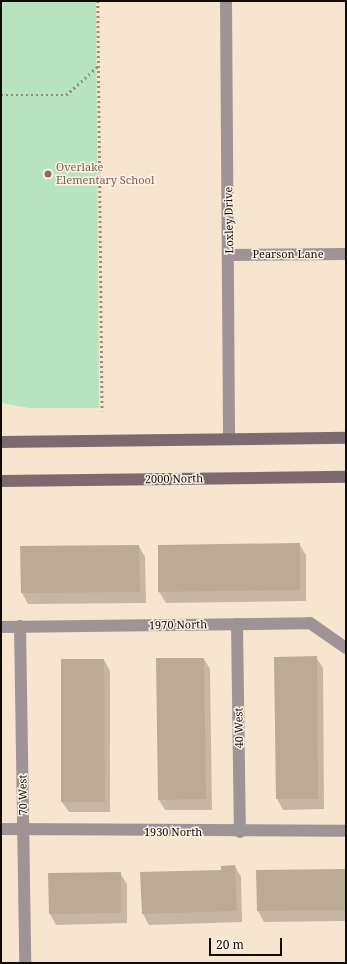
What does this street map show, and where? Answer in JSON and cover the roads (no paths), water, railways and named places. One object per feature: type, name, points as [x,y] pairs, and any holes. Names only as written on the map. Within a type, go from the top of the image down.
[{"type":"street","name":"Loxley Drive","points":[[226,1],[229,255],[229,439]]},
{"type":"street","name":"Pearson Lane","points":[[229,255],[346,254]]},
{"type":"street","points":[[1,442],[346,438]]},
{"type":"street","name":"2000 North","points":[[1,481],[346,477]]},
{"type":"street","name":"1970 North","points":[[1,626],[310,623],[346,648]]},
{"type":"street","name":"40 West","points":[[237,624],[240,832]]},
{"type":"street","name":"70 West","points":[[20,626],[25,963]]},
{"type":"street","name":"1930 North","points":[[1,829],[23,832],[346,831]]},
{"type":"place","name":"Overlake Elementary School","points":[[48,174]]}]
